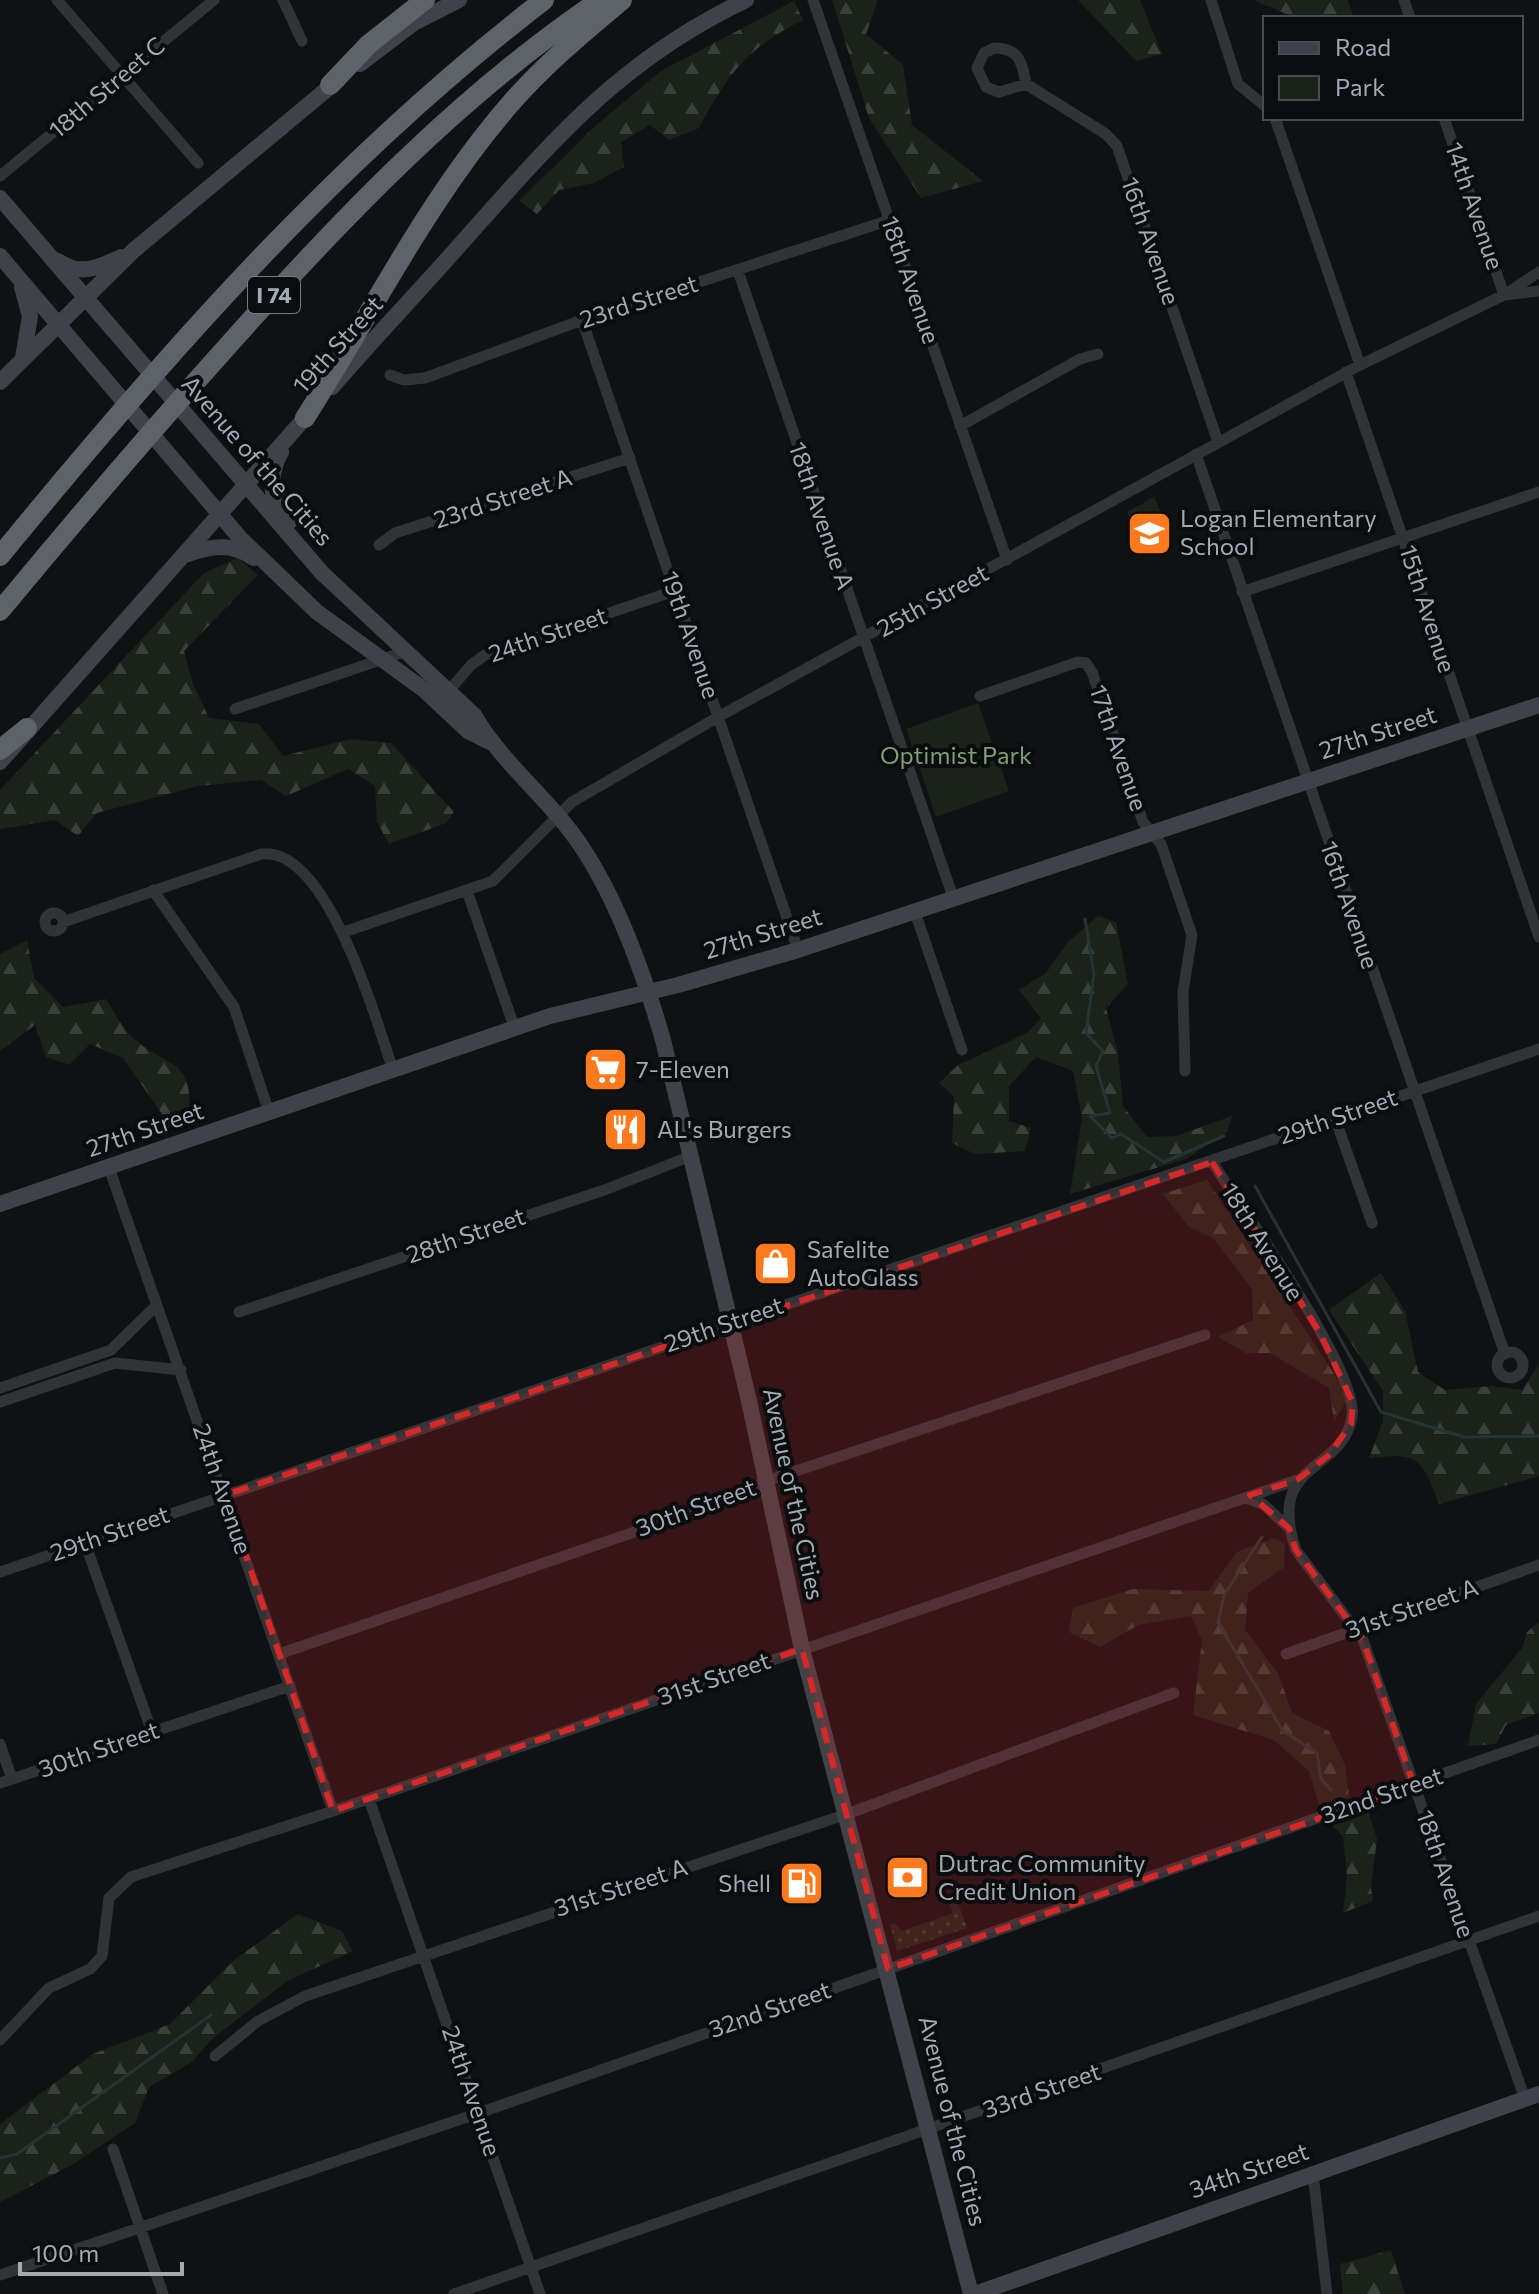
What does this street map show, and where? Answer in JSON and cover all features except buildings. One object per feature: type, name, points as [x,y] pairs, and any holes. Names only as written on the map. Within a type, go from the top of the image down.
[{"type":"highway","points":[[330,85],[369,44],[425,0]]},
{"type":"highway","name":"I 74","points":[[0,556],[109,427],[295,223],[438,85],[544,0]]},
{"type":"highway","points":[[298,425],[445,188],[482,138],[546,65],[610,4]]},
{"type":"highway","name":"I 74","points":[[0,611],[135,449],[336,225],[479,93],[581,13],[610,4]]},
{"type":"highway","points":[[0,750],[27,728]]},
{"type":"main road","points":[[0,382],[87,300],[133,251],[330,85],[414,23],[459,0]]},
{"type":"main road","name":"19th Street","points":[[0,762],[27,728],[583,110],[654,51],[746,0]]},
{"type":"main road","name":"Avenue of the Cities","points":[[0,198],[322,573],[404,652],[468,731],[490,742],[556,814],[599,876],[648,992],[691,1156],[802,1649],[973,2294]]},
{"type":"main road","points":[[45,251],[66,267],[89,270],[133,251]]},
{"type":"main road","name":"Avenue of the Cities","points":[[0,256],[270,569],[317,612],[444,698]]},
{"type":"main road","points":[[18,279],[30,316],[22,361]]},
{"type":"main road","points":[[298,425],[273,465],[272,492],[278,507],[404,652]]},
{"type":"main road","points":[[184,555],[218,545],[245,552],[270,569]]},
{"type":"main road","name":"27th Street","points":[[0,1204],[575,1009],[798,950],[1539,705]]},
{"type":"main road","name":"34th Street","points":[[973,2294],[1532,2096]]},
{"type":"street","points":[[57,0],[198,163]]},
{"type":"street","name":"18th Street C","points":[[0,176],[214,0]]},
{"type":"street","points":[[283,0],[302,41]]},
{"type":"street","name":"18th Avenue","points":[[813,0],[1007,560]]},
{"type":"street","points":[[1211,0],[1238,84],[1263,104]]},
{"type":"street","points":[[1001,48],[1014,52],[1024,67],[1026,84],[999,92],[986,87],[977,68],[984,53],[1001,48]]},
{"type":"street","name":"16th Avenue","points":[[1026,84],[1106,134],[1117,146],[1218,442]]},
{"type":"street","points":[[1276,120],[1360,365]]},
{"type":"street","name":"14th Avenue","points":[[1445,120],[1504,295]]},
{"type":"street","name":"23rd Street","points":[[390,375],[404,380],[425,378],[582,320],[890,220]]},
{"type":"street","name":"18th Avenue A","points":[[738,271],[953,897]]},
{"type":"street","points":[[1504,295],[1539,272]]},
{"type":"street","name":"25th Street","points":[[344,932],[467,891],[501,875],[556,814],[718,717],[1346,372],[1504,295],[1539,291]]},
{"type":"street","name":"19th Avenue","points":[[582,320],[798,950]]},
{"type":"street","points":[[960,426],[1080,359],[1098,354]]},
{"type":"street","name":"15th Avenue","points":[[1346,372],[1539,937]]},
{"type":"street","name":"16th Avenue","points":[[1196,454],[1505,1354]]},
{"type":"street","name":"23rd Street A","points":[[379,545],[395,533],[630,458]]},
{"type":"street","points":[[1242,592],[1539,492]]},
{"type":"street","name":"24th Street","points":[[444,698],[485,655],[674,591]]},
{"type":"street","points":[[235,709],[404,652]]},
{"type":"street","name":"17th Avenue","points":[[980,696],[1078,662],[1086,663],[1143,822],[1161,844],[1192,935],[1183,992],[1185,1071]]},
{"type":"street","points":[[63,922],[261,854],[281,853],[296,863],[344,932],[393,1070]]},
{"type":"street","points":[[153,890],[234,1007],[269,1112]]},
{"type":"street","points":[[467,891],[515,1029]]},
{"type":"street","points":[[915,912],[962,1050]]},
{"type":"street","name":"29th Street","points":[[0,1572],[1539,1049]]},
{"type":"street","points":[[1335,1118],[1372,1223]]},
{"type":"street","name":"28th Street","points":[[239,1312],[599,1192],[691,1156]]},
{"type":"street","name":"18th Avenue","points":[[1212,1162],[1320,1333],[1350,1391],[1351,1424],[1340,1442],[1297,1480]]},
{"type":"street","name":"24th Avenue","points":[[109,1168],[333,1811]]},
{"type":"street","points":[[0,1388],[111,1350],[157,1305]]},
{"type":"street","name":"30th Street","points":[[279,1654],[681,1516],[766,1482],[1205,1335]]},
{"type":"street","points":[[0,1402],[115,1363],[181,1370]]},
{"type":"street","points":[[1289,1528],[1292,1491],[1297,1480]]},
{"type":"street","name":"31st Street","points":[[0,2040],[49,1988],[90,1969],[102,1956],[109,1898],[131,1877],[369,1799],[1297,1480]]},
{"type":"street","name":"18th Avenue","points":[[1246,1498],[1263,1504],[1289,1528],[1296,1550],[1357,1629],[1469,1941],[1532,2096]]},
{"type":"street","points":[[85,1543],[152,1732]]},
{"type":"street","name":"31st Street A","points":[[1286,1654],[1539,1565]]},
{"type":"street","name":"30th Street","points":[[6,1781],[290,1686]]},
{"type":"street","name":"31st Street A","points":[[215,2056],[281,2006],[423,1954],[847,1814],[1174,1693]]},
{"type":"street","name":"32nd Street","points":[[0,2275],[479,2113],[1539,1740]]},
{"type":"street","points":[[0,1744],[6,1781]]},
{"type":"street","name":"24th Avenue","points":[[369,1799],[540,2294]]},
{"type":"street","name":"33rd Street","points":[[454,2294],[930,2131],[1539,1916]]},
{"type":"street","points":[[113,2149],[163,2294]]},
{"type":"street","points":[[1313,2174],[1327,2294]]},
{"type":"highlighted area","points":[[1212,1162],[1320,1333],[1353,1403],[1351,1424],[1328,1456],[1297,1480],[1250,1495],[1289,1528],[1296,1550],[1363,1640],[1414,1785],[888,1969],[802,1649],[333,1811],[225,1495]]},
{"type":"green space","points":[[832,0],[878,0],[866,34],[903,65],[912,125],[983,181],[921,198],[869,118]]},
{"type":"green space","points":[[1078,0],[1140,0],[1162,54],[1136,61]]},
{"type":"green space","points":[[1254,0],[1348,0],[1353,16],[1290,16]]},
{"type":"green space","points":[[794,1],[803,20],[767,41],[741,64],[719,93],[699,128],[669,140],[650,125],[621,142],[624,167],[594,183],[559,190],[537,214],[519,201],[593,128],[661,71]]},
{"type":"green space","points":[[1154,497],[1172,536],[1139,547],[1127,512]]},
{"type":"green space","points":[[238,558],[258,575],[184,651],[193,684],[209,718],[259,724],[283,756],[351,739],[391,743],[454,812],[446,823],[389,844],[377,822],[375,786],[348,769],[286,796],[261,780],[198,786],[97,813],[78,836],[55,820],[0,829],[0,790],[204,573]]},
{"type":"green space","name":"Optimist Park","points":[[978,703],[1009,791],[936,817],[906,729]]},
{"type":"green space","points":[[1098,916],[1116,922],[1128,984],[1106,1008],[1118,1053],[1123,1106],[1147,1137],[1176,1136],[1232,1116],[1227,1132],[1186,1159],[1070,1194],[1082,1118],[1073,1071],[1036,1057],[1009,1086],[1009,1121],[1031,1128],[1025,1151],[975,1154],[952,1143],[954,1097],[939,1083],[958,1065],[1027,1033],[1041,1018],[1019,990],[1046,973],[1068,942]]},
{"type":"green space","points":[[27,940],[34,978],[63,1007],[106,999],[131,1036],[176,1066],[188,1084],[189,1120],[169,1124],[123,1058],[90,1044],[69,1065],[46,1057],[35,1025],[0,1051],[0,954]]},
{"type":"green space","points":[[1207,1180],[1342,1386],[1346,1402],[1334,1421],[1329,1388],[1270,1353],[1246,1353],[1218,1337],[1253,1320],[1252,1289],[1213,1238],[1189,1227],[1163,1194]]},
{"type":"green space","points":[[1381,1273],[1405,1311],[1418,1372],[1445,1390],[1492,1386],[1522,1390],[1539,1364],[1539,1476],[1439,1504],[1428,1476],[1416,1462],[1399,1456],[1369,1458],[1383,1421],[1383,1391],[1329,1310]]},
{"type":"green space","points":[[1274,1538],[1285,1544],[1284,1567],[1248,1593],[1245,1630],[1278,1673],[1292,1713],[1329,1731],[1345,1765],[1349,1796],[1320,1808],[1309,1771],[1274,1740],[1193,1715],[1202,1640],[1191,1616],[1138,1625],[1100,1647],[1069,1632],[1073,1608],[1133,1589],[1209,1591],[1237,1552]]},
{"type":"green space","points":[[1539,1622],[1539,1713],[1506,1725],[1496,1744],[1468,1746],[1476,1704],[1522,1648],[1527,1632]]},
{"type":"green space","points":[[1367,1807],[1377,1839],[1371,1887],[1373,1901],[1343,1913],[1347,1877],[1343,1836],[1328,1822]]},
{"type":"green space","points":[[957,1900],[967,1928],[897,1951],[890,1925],[896,1924],[902,1931],[953,1913],[949,1904]]},
{"type":"green space","points":[[298,1914],[342,1931],[353,1951],[287,1981],[212,2039],[192,2062],[149,2087],[135,2123],[72,2165],[0,2202],[0,2124],[93,2054],[170,2024],[234,1960]]},
{"type":"green space","points":[[1391,2250],[1405,2294],[1343,2294],[1340,2264]]},
{"type":"waterway","points":[[1085,919],[1094,974],[1086,1033],[1103,1051],[1096,1066],[1110,1113],[1090,1116],[1112,1138],[1121,1134],[1164,1162],[1224,1136]]},
{"type":"waterway","points":[[1255,1186],[1381,1412],[1464,1437],[1539,1436]]},
{"type":"waterway","points":[[1262,1537],[1224,1595],[1218,1623],[1283,1731],[1317,1753],[1321,1779],[1331,1790]]},
{"type":"waterway","points":[[0,2158],[17,2154],[211,2015]]},
{"type":"place","name":"Logan Elementary School","points":[[1149,533]]},
{"type":"place","name":"7-Eleven","points":[[605,1070]]},
{"type":"place","name":"AL's Burgers","points":[[626,1130]]},
{"type":"place","name":"Safelite AutoGlass","points":[[776,1264]]},
{"type":"place","name":"Dutrac Community Credit Union","points":[[907,1878]]},
{"type":"place","name":"Shell","points":[[802,1884]]}]
